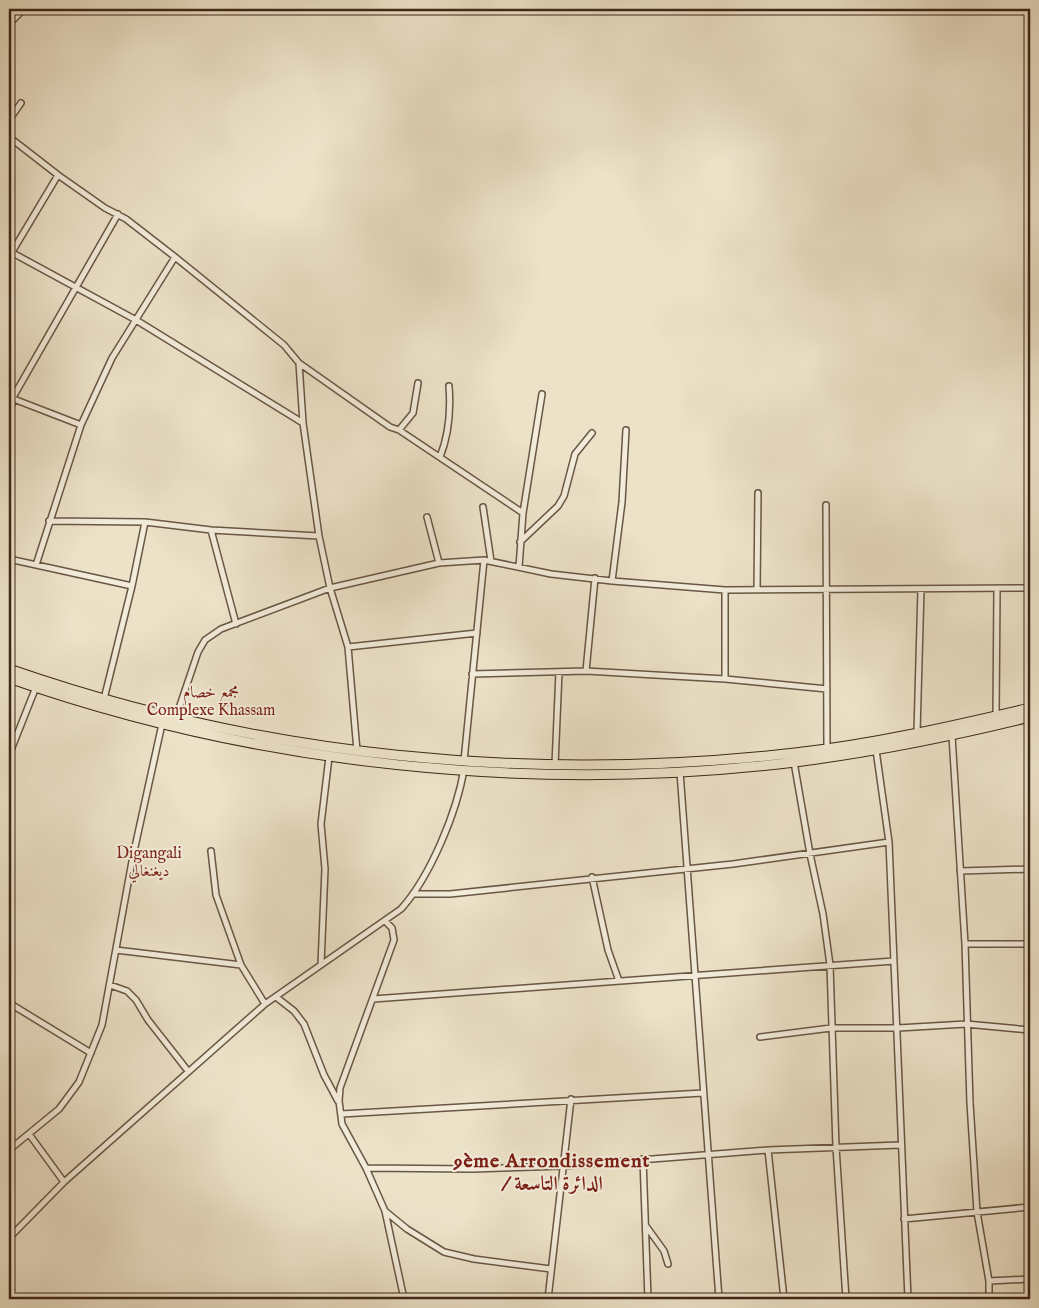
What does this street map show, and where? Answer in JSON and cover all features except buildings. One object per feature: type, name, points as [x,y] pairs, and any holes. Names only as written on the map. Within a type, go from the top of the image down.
[{"type":"highway","points":[[9,669],[104,698],[254,735],[464,767],[669,763],[827,749],[1030,708]]},
{"type":"highway","points":[[9,678],[36,688],[162,724],[253,744],[329,757],[556,774],[680,772],[794,762],[952,736],[1030,717]]},
{"type":"street","points":[[9,24],[24,9]]},
{"type":"street","points":[[9,120],[20,103]]},
{"type":"street","points":[[9,136],[58,175],[118,214],[175,257],[284,345],[300,363],[390,427],[399,430],[523,513]]},
{"type":"street","points":[[58,175],[10,254],[136,320],[303,423]]},
{"type":"street","points":[[9,427],[10,398],[118,214]]},
{"type":"street","points":[[36,565],[48,522],[81,425],[112,358],[175,257]]},
{"type":"street","points":[[300,363],[303,423],[319,536],[330,588],[348,647],[357,752]]},
{"type":"street","points":[[399,430],[413,413],[418,383]]},
{"type":"street","points":[[440,457],[447,439],[450,402],[449,386]]},
{"type":"street","points":[[519,567],[519,542],[542,394]]},
{"type":"street","points":[[10,398],[81,425]]},
{"type":"street","points":[[612,582],[622,502],[626,430]]},
{"type":"street","points":[[519,542],[558,506],[564,496],[574,454],[592,433]]},
{"type":"street","points":[[757,590],[758,493]]},
{"type":"street","points":[[826,505],[828,590],[827,749]]},
{"type":"street","points":[[483,507],[491,561]]},
{"type":"street","points":[[427,517],[439,563]]},
{"type":"street","points":[[48,522],[145,522],[211,530],[319,536]]},
{"type":"street","points":[[104,698],[132,586],[145,522]]},
{"type":"street","points":[[211,530],[236,624]]},
{"type":"street","points":[[9,559],[132,586]]},
{"type":"street","points":[[9,1238],[64,1182],[265,1004],[385,921],[401,909],[414,894],[436,854],[456,801],[464,767],[484,560]]},
{"type":"street","points":[[176,717],[198,652],[205,640],[221,629],[330,588],[439,563],[484,560],[551,574],[595,578],[612,582],[725,590],[1030,588]]},
{"type":"street","points":[[586,672],[595,578]]},
{"type":"street","points":[[917,732],[921,589]]},
{"type":"street","points":[[996,716],[997,589]]},
{"type":"street","points":[[725,590],[725,679]]},
{"type":"street","points":[[348,647],[476,633]]},
{"type":"street","points":[[556,765],[559,672]]},
{"type":"street","points":[[472,674],[586,672],[725,679],[827,688]]},
{"type":"street","points":[[9,755],[36,688]]},
{"type":"street","points":[[9,1150],[59,1109],[79,1082],[102,1025],[133,856],[162,724]]},
{"type":"street","points":[[952,736],[965,944],[966,1024],[978,1212],[990,1299]]},
{"type":"street","points":[[839,1299],[908,1299],[900,1145],[898,1028],[889,842],[876,750]]},
{"type":"street","points":[[321,964],[325,869],[321,824],[329,757]]},
{"type":"street","points":[[794,762],[810,854],[824,914],[830,965],[836,1147],[846,1299]]},
{"type":"street","points":[[680,772],[703,1092],[710,1154],[719,1299]]},
{"type":"street","points":[[414,894],[450,894],[810,854],[889,842]]},
{"type":"street","points":[[211,852],[216,895],[240,966],[265,1004]]},
{"type":"street","points":[[960,871],[1030,869]]},
{"type":"street","points":[[592,877],[608,950],[618,981]]},
{"type":"street","points":[[385,921],[392,928],[394,940],[344,1074],[339,1101],[342,1124],[366,1168],[385,1211],[404,1299]]},
{"type":"street","points":[[965,944],[1030,944]]},
{"type":"street","points":[[116,950],[240,966]]},
{"type":"street","points":[[373,999],[830,965],[894,962]]},
{"type":"street","points":[[110,985],[127,991],[136,1000],[148,1020],[188,1071]]},
{"type":"street","points":[[276,997],[294,1011],[304,1024],[324,1075],[339,1101]]},
{"type":"street","points":[[9,1003],[91,1053]]},
{"type":"street","points":[[760,1037],[831,1028],[898,1028],[966,1024],[1030,1030]]},
{"type":"street","points":[[341,1114],[703,1092]]},
{"type":"street","points":[[548,1299],[572,1099]]},
{"type":"street","points":[[29,1134],[64,1182]]},
{"type":"street","points":[[366,1168],[473,1169],[563,1166],[768,1150],[900,1145]]},
{"type":"street","points":[[768,1150],[784,1299]]},
{"type":"street","points":[[643,1159],[648,1299]]},
{"type":"street","points":[[904,1219],[1030,1207]]},
{"type":"street","points":[[385,1211],[407,1229],[444,1252],[474,1259],[552,1269]]},
{"type":"street","points":[[645,1226],[664,1251],[668,1264]]},
{"type":"street","points":[[989,1281],[1030,1279]]},
{"type":"district","name":"مجمع خصام Complexe Khassam","points":[[211,700]]},
{"type":"district","name":"Digangali ديغنغالي","points":[[149,861]]},
{"type":"district","name":"9ème Arrondissement / الدائرة التاسعة","points":[[552,1172]]}]
